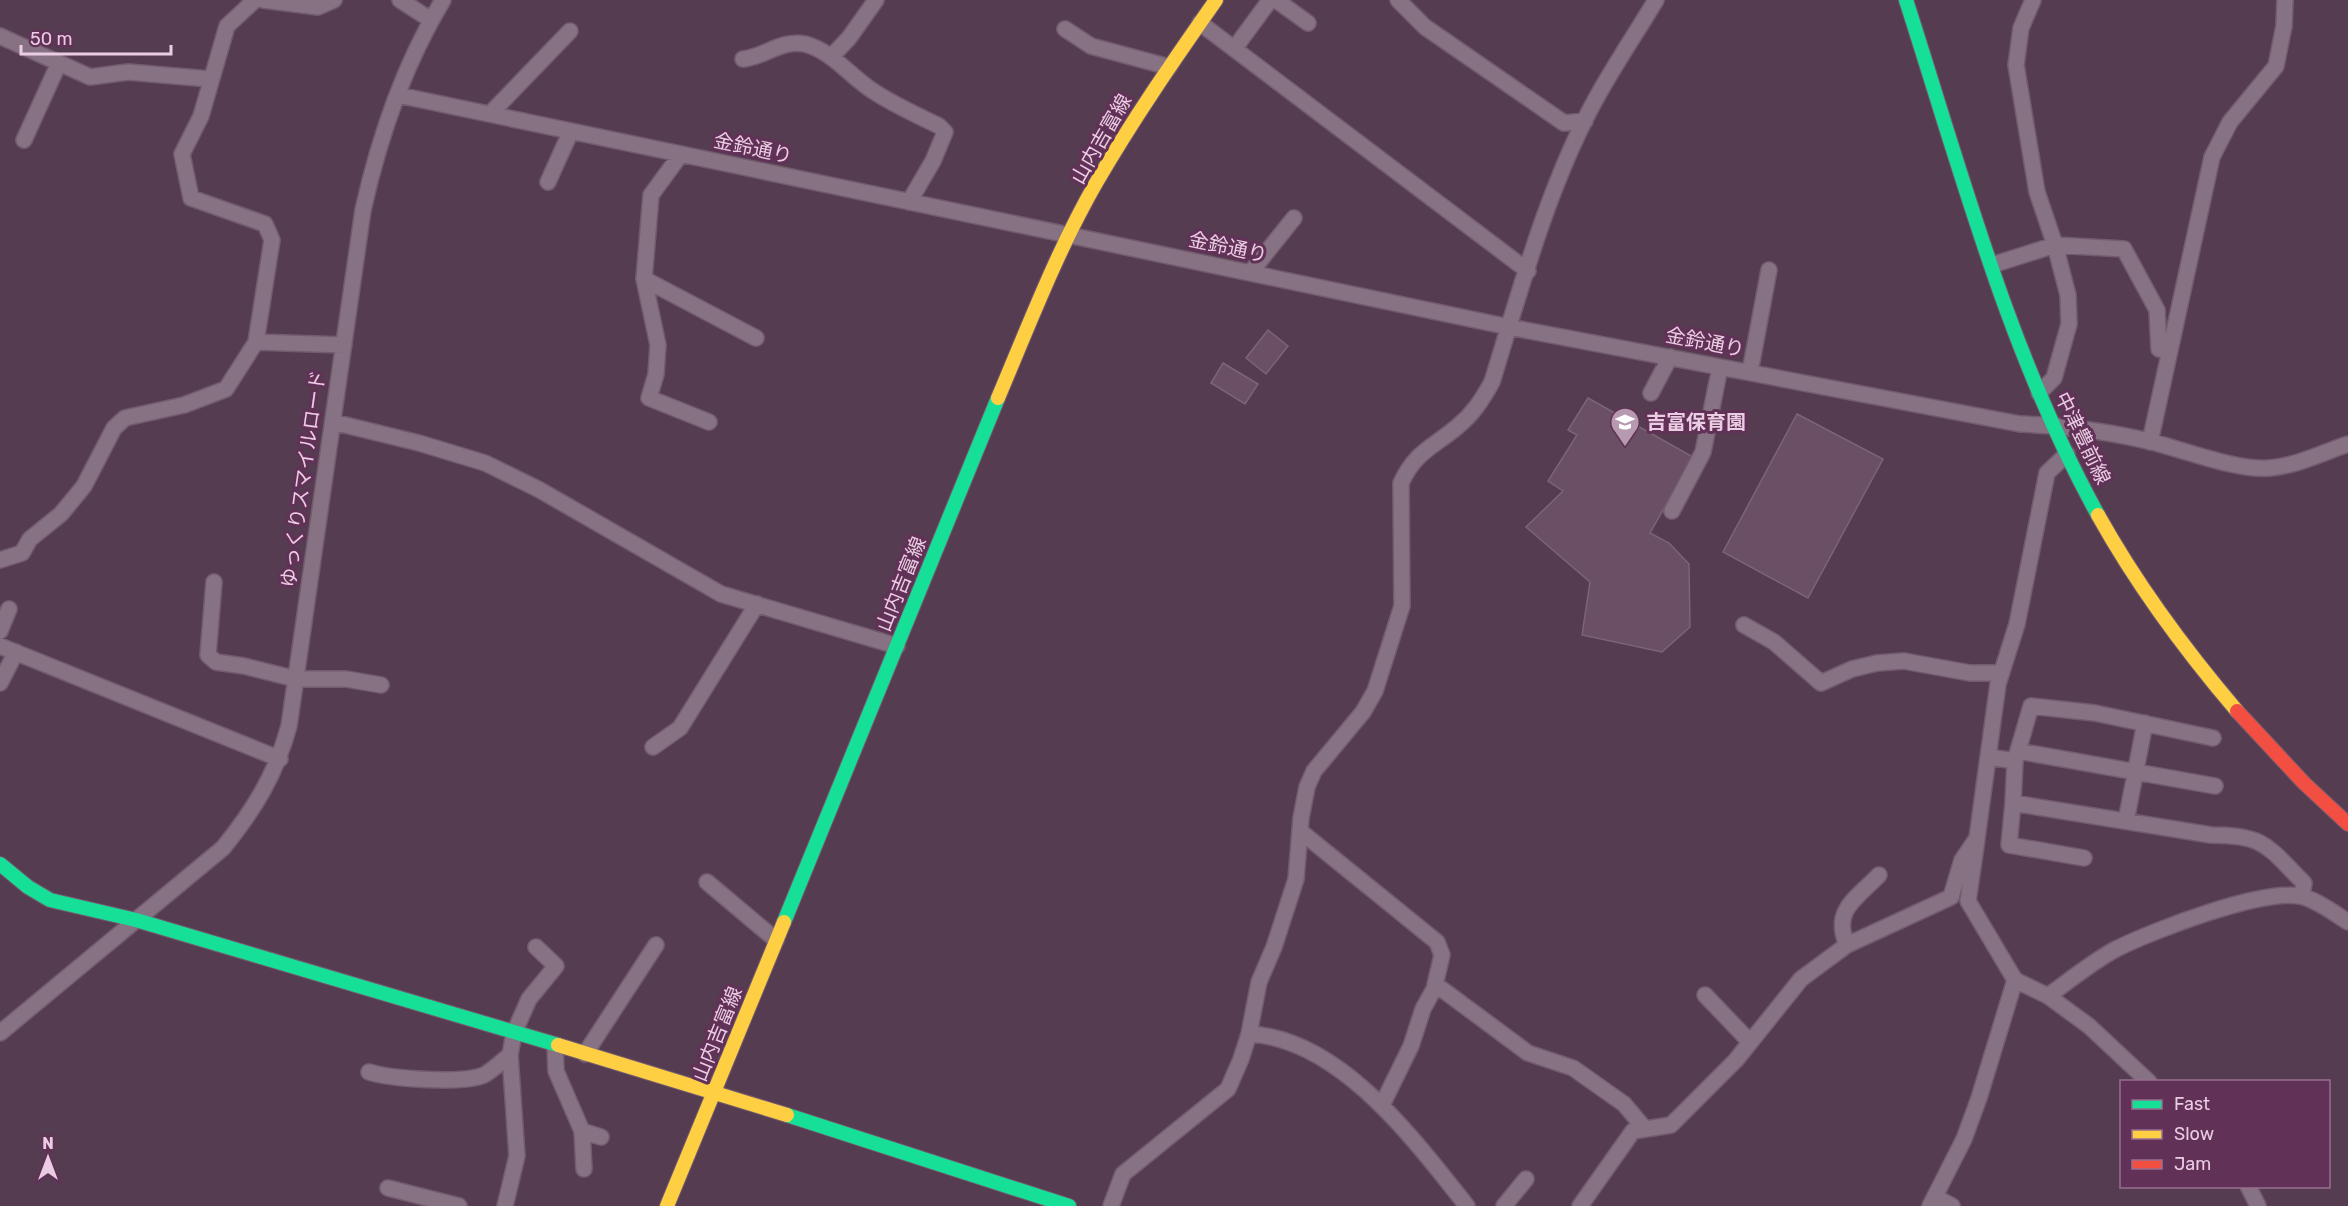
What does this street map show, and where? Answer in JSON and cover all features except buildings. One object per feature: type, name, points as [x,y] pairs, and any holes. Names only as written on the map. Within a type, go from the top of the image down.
[{"type":"main road","name":"山内吉富線","points":[[667,1206],[1031,319],[1095,185],[1169,67],[1216,0]]},
{"type":"main road","name":"中津豊前線","points":[[1906,0],[1992,265],[2039,393],[2067,454],[2112,536],[2166,622],[2219,692],[2348,824]]},
{"type":"main road","points":[[0,864],[28,887],[50,900],[136,920],[714,1092],[1070,1206]]},
{"type":"street","points":[[0,560],[22,553],[30,539],[61,514],[84,486],[114,428],[125,418],[184,405],[226,389],[256,342],[272,240],[265,224],[191,198],[182,154],[201,116],[227,26],[255,0]]},
{"type":"street","points":[[263,0],[318,7],[334,0]]},
{"type":"street","points":[[400,0],[431,20]]},
{"type":"street","name":"ゆっくりスマイルロード","points":[[0,1033],[7,1018],[136,920],[223,848],[249,815],[280,759],[289,726],[365,201],[398,95],[431,20],[443,0]]},
{"type":"street","points":[[831,57],[849,38],[876,0]]},
{"type":"street","points":[[1234,49],[1270,0]]},
{"type":"street","points":[[1276,0],[1308,23]]},
{"type":"street","points":[[1398,0],[1425,27],[1564,123],[1585,121]]},
{"type":"street","points":[[1111,1206],[1124,1174],[1228,1089],[1250,1034],[1259,982],[1274,947],[1296,879],[1307,787],[1314,771],[1363,712],[1375,690],[1402,606],[1401,483],[1409,466],[1418,455],[1458,427],[1479,406],[1492,382],[1551,204],[1585,121],[1656,0]]},
{"type":"street","points":[[2033,0],[2021,28],[2016,65],[2037,192],[2055,245],[2068,295],[2069,324],[2054,378],[2039,393]]},
{"type":"street","points":[[2150,442],[2212,157],[2230,122],[2276,66],[2284,26],[2285,0]]},
{"type":"street","points":[[1200,23],[1528,271]]},
{"type":"street","points":[[1065,29],[1091,46],[1169,67]]},
{"type":"street","points":[[490,114],[570,31]]},
{"type":"street","points":[[0,36],[90,77],[128,72],[210,79]]},
{"type":"street","points":[[743,59],[757,57],[776,47],[805,44],[831,57],[873,91],[939,126],[945,132],[933,161],[909,202]]},
{"type":"street","points":[[24,140],[59,63]]},
{"type":"street","name":"金鈴通り","points":[[398,95],[1509,327],[2020,424],[2072,426],[2150,442],[2240,465],[2267,469],[2295,463],[2348,444]]},
{"type":"street","points":[[548,182],[571,131]]},
{"type":"street","points":[[681,154],[651,195],[644,279],[658,345],[656,374],[649,398],[709,422]]},
{"type":"street","points":[[1250,273],[1294,218]]},
{"type":"street","points":[[1992,265],[2055,245],[2124,249],[2157,310],[2159,349],[2170,350]]},
{"type":"street","points":[[1750,372],[1769,270]]},
{"type":"street","points":[[644,279],[756,338]]},
{"type":"street","points":[[256,342],[344,345]]},
{"type":"street","points":[[1651,393],[1670,357]]},
{"type":"street","points":[[1672,511],[1703,452],[1720,367]]},
{"type":"street","points":[[333,422],[419,443],[485,463],[538,489],[721,594],[897,646]]},
{"type":"street","points":[[2067,454],[2047,473],[2017,624],[2001,673],[1968,902],[2015,980],[2048,996],[2089,1026],[2147,1080]]},
{"type":"street","points":[[214,582],[208,655],[216,662],[244,666],[296,679],[346,679],[381,685]]},
{"type":"street","points":[[653,747],[680,728],[757,604]]},
{"type":"street","points":[[0,631],[9,609]]},
{"type":"street","points":[[1744,625],[1774,642],[1821,683],[1851,669],[1905,660],[1970,673],[2001,673]]},
{"type":"street","points":[[0,646],[280,759]]},
{"type":"street","points":[[0,683],[16,652]]},
{"type":"street","points":[[2084,858],[2009,845],[2016,756],[2031,706],[2095,713],[2213,738]]},
{"type":"street","points":[[2126,822],[2145,723]]},
{"type":"street","points":[[1989,757],[2016,756],[2135,772],[2215,786]]},
{"type":"street","points":[[2013,803],[2211,836],[2243,835],[2267,845],[2304,883],[2302,896]]},
{"type":"street","points":[[1300,831],[1437,942],[1442,956],[1436,984],[1423,1009],[1411,1046],[1382,1105]]},
{"type":"street","points":[[1580,1206],[1634,1131],[1671,1125],[1736,1060],[1801,979],[1847,945],[1951,897],[1962,860],[1977,838]]},
{"type":"street","points":[[1847,945],[1840,928],[1845,909],[1879,875]]},
{"type":"street","points":[[706,882],[776,940]]},
{"type":"street","points":[[2048,996],[2114,950],[2197,916],[2261,898],[2302,896],[2348,922]]},
{"type":"street","points":[[585,1054],[656,945]]},
{"type":"street","points":[[505,1206],[517,1156],[510,1055],[514,1033],[530,999],[556,966],[536,947]]},
{"type":"street","points":[[1952,1206],[1933,1201],[1964,1139],[2015,980]]},
{"type":"street","points":[[1436,984],[1528,1053],[1573,1068],[1624,1104],[1645,1129]]},
{"type":"street","points":[[1705,995],[1750,1042]]},
{"type":"street","points":[[1250,1034],[1285,1039],[1317,1055],[1382,1105],[1467,1206]]},
{"type":"street","points":[[555,1045],[556,1071],[582,1131],[584,1169]]},
{"type":"street","points":[[369,1072],[387,1078],[469,1079],[485,1074],[510,1055]]},
{"type":"street","points":[[582,1131],[601,1137]]},
{"type":"street","points":[[1504,1206],[1526,1179]]},
{"type":"street","points":[[388,1188],[459,1206]]},
{"type":"street","points":[[2249,1188],[2258,1206]]},
{"type":"traffic: fast","points":[[1906,0],[1968,197],[2013,327],[2066,454],[2098,515]]},
{"type":"traffic: fast","points":[[784,922],[998,398]]},
{"type":"traffic: fast","points":[[0,864],[28,887],[50,900],[136,920],[558,1045]]},
{"type":"traffic: fast","points":[[787,1115],[1069,1206]]},
{"type":"traffic: slow","points":[[998,398],[1044,289],[1082,208],[1139,113],[1216,0]]},
{"type":"traffic: slow","points":[[2098,515],[2129,567],[2163,616],[2237,711]]},
{"type":"traffic: slow","points":[[667,1206],[784,922]]},
{"type":"traffic: slow","points":[[558,1045],[787,1115]]},
{"type":"traffic: jam","points":[[2237,711],[2304,783],[2348,824]]},
{"type":"place","name":"吉富保育園","points":[[1625,448]]}]
